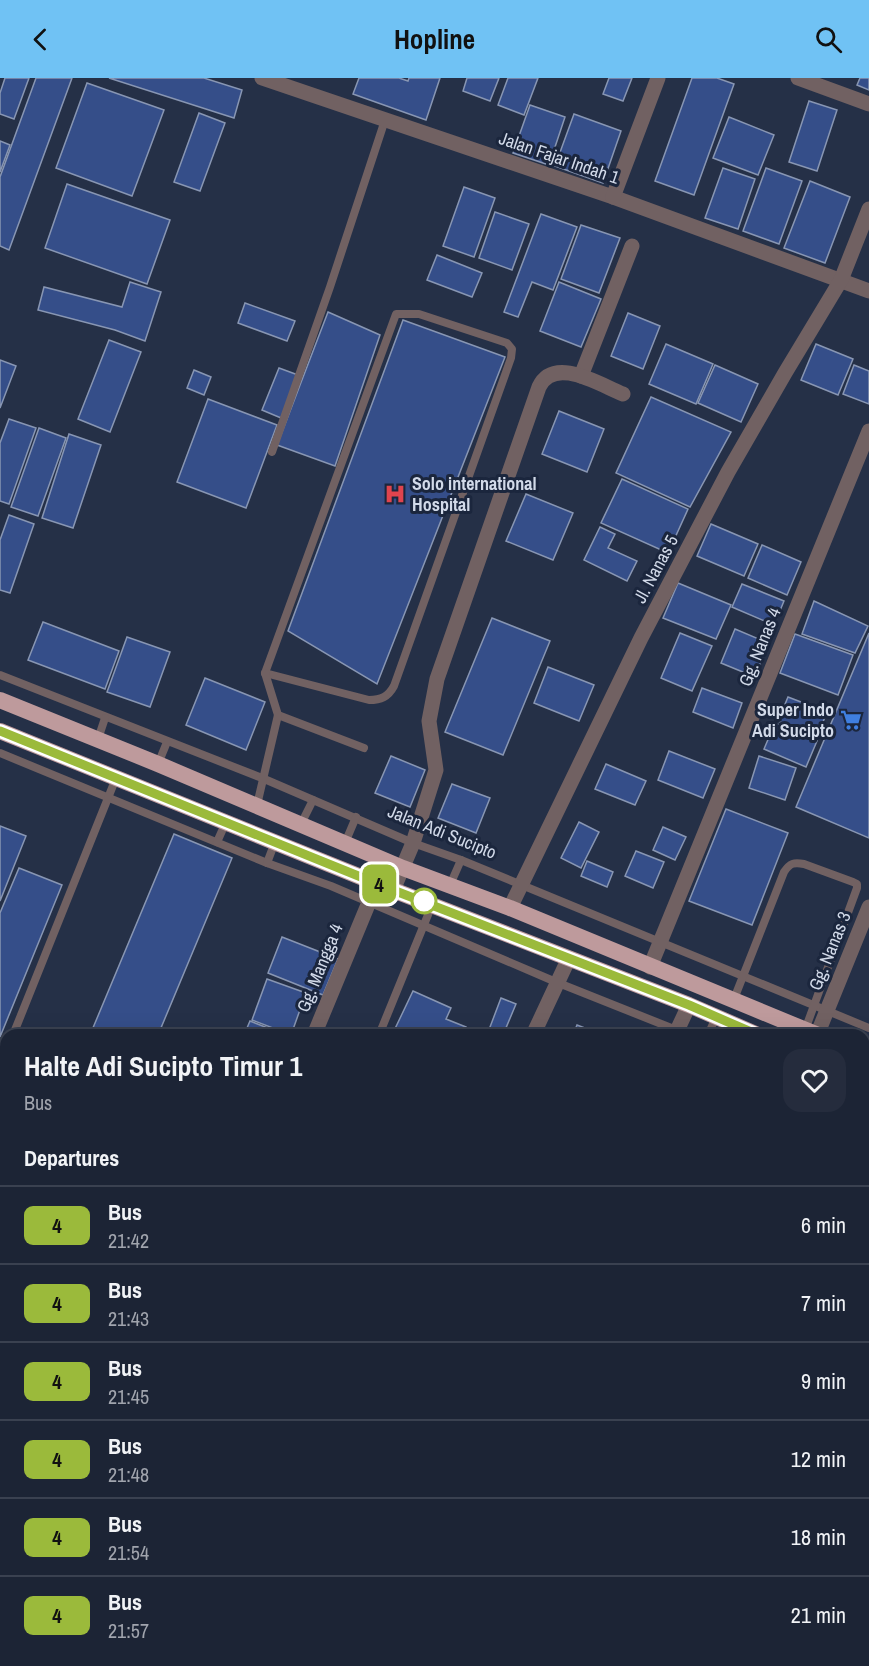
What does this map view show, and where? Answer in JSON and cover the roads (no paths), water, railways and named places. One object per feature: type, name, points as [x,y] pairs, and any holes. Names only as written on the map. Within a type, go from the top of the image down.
[{"type":"highway","points":[[0,700],[257,805],[403,868],[510,908],[804,1029]]},
{"type":"highway","points":[[7,734],[393,890],[689,1005],[744,1029]]},
{"type":"street","name":"Jalan Fajar Indah 1","points":[[262,78],[613,197],[869,291]]},
{"type":"street","points":[[613,197],[658,78]]},
{"type":"street","points":[[798,78],[869,104]]},
{"type":"street","name":"Jl. Nanas 5","points":[[510,908],[641,638],[723,483],[841,280],[869,209]]},
{"type":"street","points":[[581,376],[632,246]]},
{"type":"street","points":[[393,890],[413,843],[436,770],[429,721],[436,679],[539,387],[545,378],[564,372],[581,376],[623,394]]},
{"type":"street","name":"Gg. Nanas 4","points":[[650,967],[869,431]]},
{"type":"street","name":"Gg. Mangga 4","points":[[316,1029],[377,883]]},
{"type":"street","name":"Gg. Nanas 3","points":[[814,1029],[820,1008],[869,907]]},
{"type":"street","points":[[536,1029],[568,958]]},
{"type":"street","points":[[682,1029],[689,1005]]},
{"type":"lane","points":[[272,452],[385,120]]},
{"type":"lane","points":[[257,805],[278,715],[265,673],[396,314],[419,314],[507,343],[512,349],[511,358],[390,693],[378,700],[369,700],[265,673]]},
{"type":"lane","name":"Jalan Adi Sucipto","points":[[0,675],[262,778],[413,843],[461,860],[869,1028]]},
{"type":"lane","points":[[278,715],[364,748]]},
{"type":"lane","points":[[98,739],[105,718]]},
{"type":"lane","points":[[7,734],[3,754],[267,863],[331,886],[671,1029]]},
{"type":"lane","points":[[158,764],[167,742]]},
{"type":"lane","points":[[36,767],[43,749]]},
{"type":"lane","points":[[15,1029],[116,778]]},
{"type":"lane","points":[[301,824],[313,800]]},
{"type":"lane","points":[[345,843],[356,817]]},
{"type":"lane","points":[[217,842],[226,822]]},
{"type":"lane","points":[[267,863],[275,842]]},
{"type":"lane","points":[[450,885],[461,860]]},
{"type":"lane","points":[[734,999],[784,872],[789,865],[795,862],[853,882],[858,888],[820,1008]]},
{"type":"lane","points":[[331,886],[339,868]]},
{"type":"lane","points":[[381,1029],[432,905]]},
{"type":"lane","points":[[711,1029],[716,1017]]},
{"type":"place","name":"Solo international Hospital","points":[[395,494]]},
{"type":"place","name":"Super Indo Adi Sucipto","points":[[851,720]]}]
